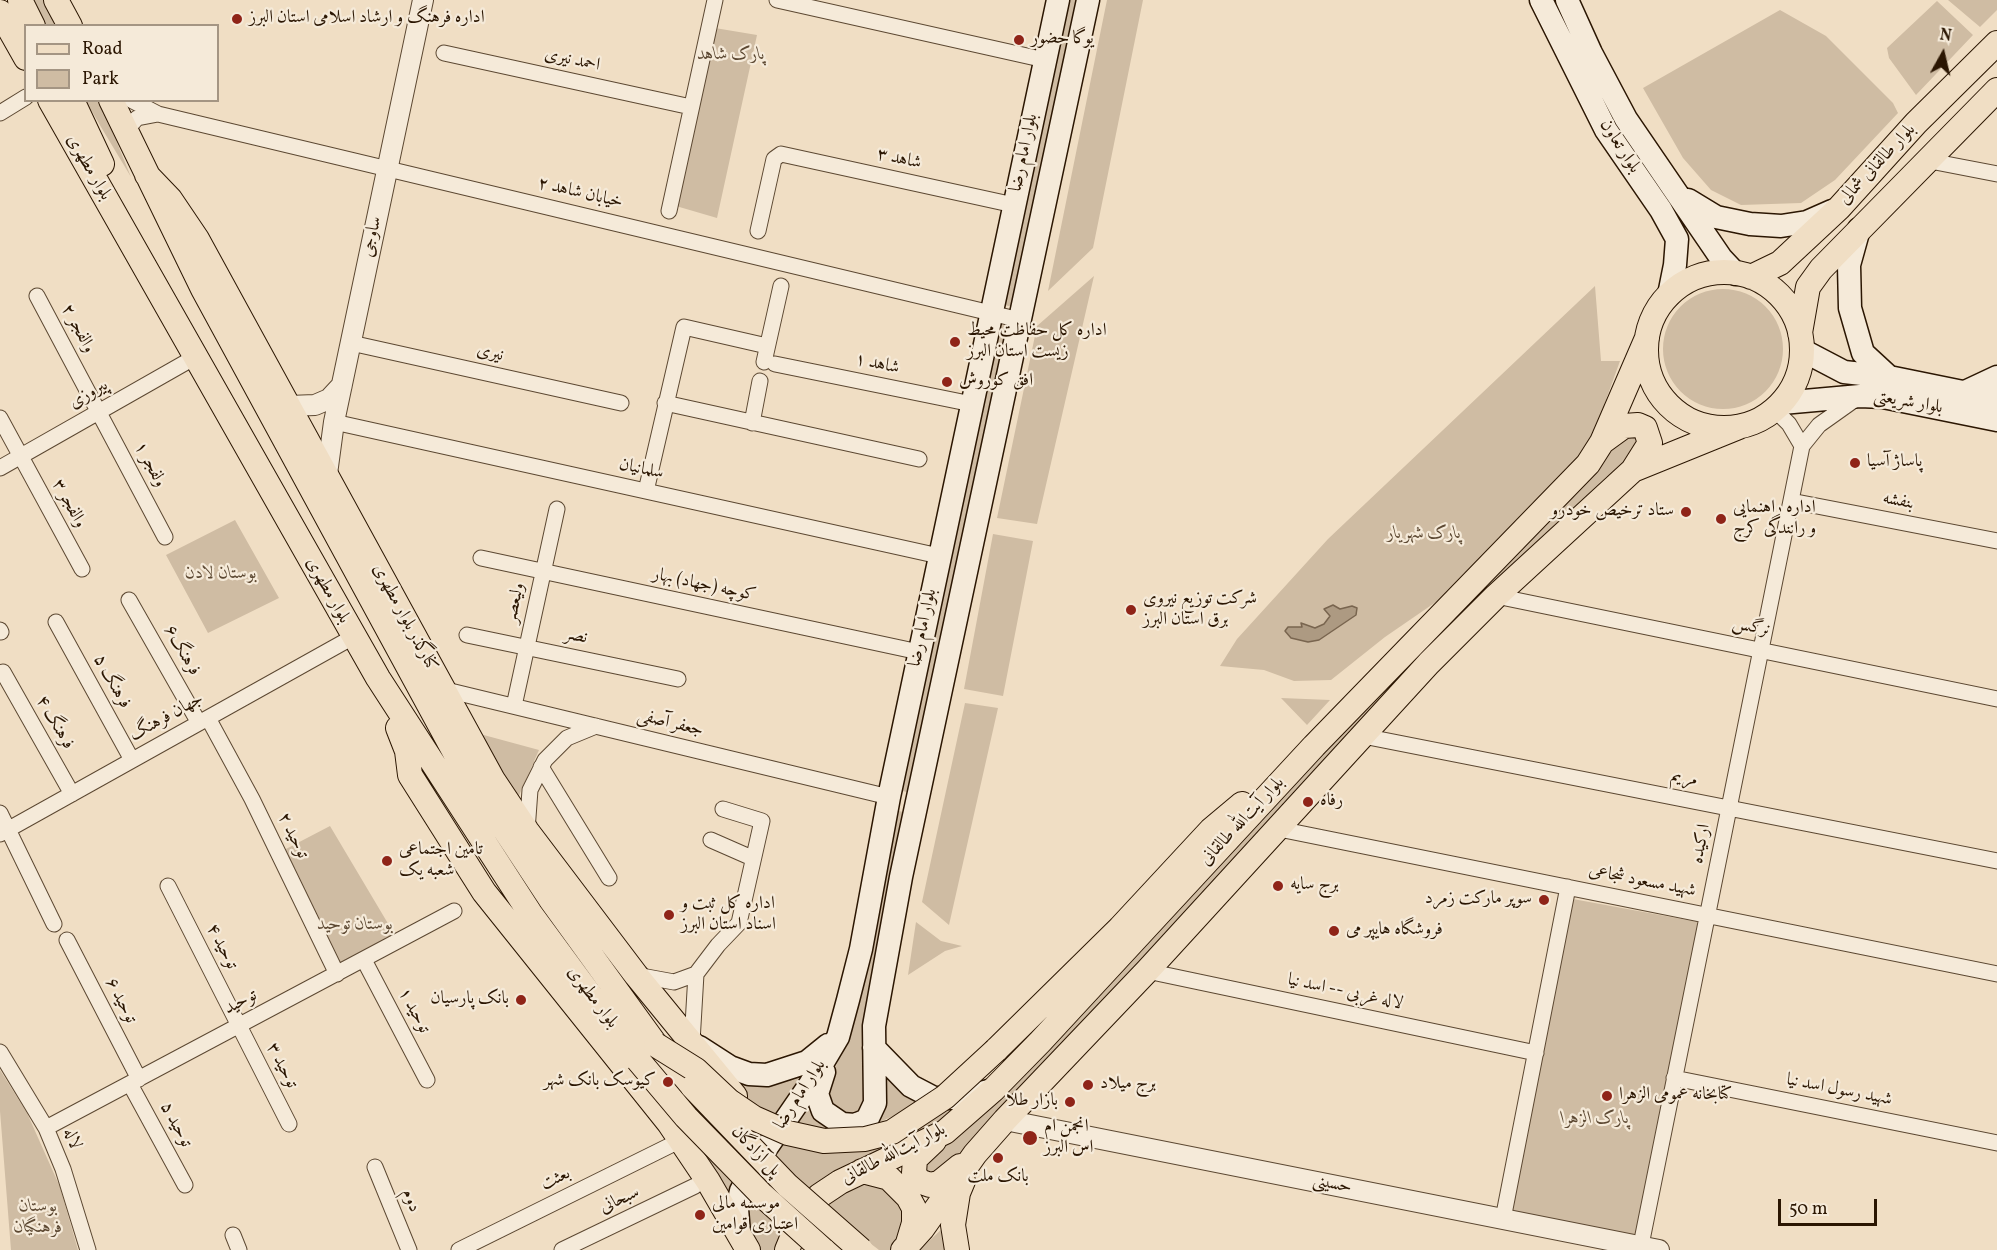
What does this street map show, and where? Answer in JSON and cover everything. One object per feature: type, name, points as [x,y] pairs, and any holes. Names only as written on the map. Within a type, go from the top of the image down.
[{"type":"main road","points":[[20,0],[32,24]]},
{"type":"main road","points":[[56,0],[69,24]]},
{"type":"main road","points":[[63,0],[74,24]]},
{"type":"main road","name":"بلوار امام رضا","points":[[1058,0],[919,652],[861,949],[838,1037],[817,1095],[822,1111],[842,1124],[862,1122],[874,1109],[874,1048],[879,997],[901,877],[1088,0]]},
{"type":"main road","name":"بلوار تعاون","points":[[1541,0],[1606,130],[1661,210],[1677,239]]},
{"type":"main road","name":"بلوار تعاون","points":[[1568,0],[1591,53],[1626,119],[1681,196],[1721,258],[1743,275]]},
{"type":"main road","points":[[0,12],[24,54]]},
{"type":"main road","name":"بلوار طالقانی شمالی","points":[[1743,275],[1780,263],[1803,242],[1839,208],[1916,123],[1997,43]]},
{"type":"main road","name":"بلوار طالقانی شمالی","points":[[1801,341],[1808,287],[1859,228],[1930,161],[1997,90]]},
{"type":"main road","name":"بلوار مطهری","points":[[51,102],[378,678],[530,913],[647,1053]]},
{"type":"main road","points":[[73,102],[142,259]]},
{"type":"main road","name":"بلوار مطهری","points":[[112,102],[203,290],[460,762],[551,900],[647,1053]]},
{"type":"main road","name":"کنارگذر بلوار مطهری","points":[[147,175],[170,200],[197,239],[493,780],[527,831],[636,975],[735,1096],[733,1115],[723,1127],[710,1135],[695,1137],[670,1134]]},
{"type":"main road","points":[[1681,196],[1716,217],[1750,224],[1781,226],[1807,222],[1839,208]]},
{"type":"main road","points":[[1677,239],[1683,244],[1696,242],[1701,235],[1700,226]]},
{"type":"main road","points":[[1859,228],[1849,265],[1850,308],[1863,353],[1889,377]]},
{"type":"main road","points":[[1669,296],[1677,239]]},
{"type":"main road","points":[[1803,242],[1800,256],[1803,262],[1810,267],[1826,264]]},
{"type":"main road","points":[[1717,273],[1743,275],[1777,294],[1787,305],[1801,341],[1800,369],[1793,387],[1778,407],[1758,421],[1739,427],[1717,428],[1697,423],[1678,413],[1662,399],[1649,370],[1647,338],[1655,315],[1669,296],[1700,277],[1717,273]]},
{"type":"main road","name":"بلوار آیت‌الله طالقانی","points":[[787,1250],[799,1221],[819,1196],[862,1171],[945,1132],[993,1089],[1040,1042],[1314,746],[1588,464],[1602,442],[1647,338]]},
{"type":"main road","name":"بلوار شریعتی","points":[[1801,341],[1844,372],[1889,377],[1997,399]]},
{"type":"main road","points":[[1844,372],[1838,375],[1834,382],[1836,391],[1851,397]]},
{"type":"main road","points":[[1965,392],[1997,377]]},
{"type":"main road","name":"بلوار شریعتی","points":[[1778,407],[1851,397],[1883,397],[1997,420]]},
{"type":"main road","points":[[1602,442],[1624,426],[1638,425],[1645,428],[1650,442],[1633,470]]},
{"type":"main road","name":"بلوار آیت‌الله طالقانی","points":[[905,1248],[922,1229],[975,1154],[1005,1120],[1279,829],[1429,663],[1496,596],[1633,470],[1739,427]]},
{"type":"main road","points":[[378,678],[407,751],[410,775],[484,892],[670,1134],[741,1245]]},
{"type":"main road","points":[[647,1053],[696,1070],[729,1101],[754,1118],[788,1133],[824,1141],[865,1139],[892,1132],[945,1097],[1120,928],[1211,830],[1314,746]]},
{"type":"main road","points":[[692,1042],[730,1067],[749,1074],[767,1075],[807,1062],[838,1037]]},
{"type":"main road","name":"بلوار امام رضا","points":[[741,1245],[736,1209],[741,1191],[838,1037]]},
{"type":"main road","points":[[874,1048],[911,1086],[934,1098],[960,1098],[993,1089]]},
{"type":"main road","name":"پل آزادگان","points":[[647,1053],[687,1116],[762,1195],[823,1250]]},
{"type":"main road","name":"پل آزادگان","points":[[647,1053],[787,1185],[861,1250]]},
{"type":"main road","points":[[945,1132],[915,1159],[914,1173],[919,1181],[930,1185],[939,1183],[975,1154]]},
{"type":"main road","points":[[957,1250],[954,1225],[958,1192],[975,1154]]},
{"type":"main road","points":[[862,1171],[889,1178],[908,1197],[914,1208],[914,1223],[905,1248]]},
{"type":"street","name":"ساوجی","points":[[327,474],[334,422],[423,0]]},
{"type":"street","points":[[669,211],[715,0]]},
{"type":"street","points":[[777,0],[1045,60]]},
{"type":"street","name":"احمد نیری","points":[[444,54],[691,106]]},
{"type":"street","points":[[0,113],[24,98]]},
{"type":"street","name":"خیابان شاهد ۲","points":[[134,102],[158,114],[1020,320]]},
{"type":"street","points":[[130,143],[130,126],[137,118],[158,114]]},
{"type":"street","name":"شاهد ۳","points":[[758,231],[776,156],[1014,205]]},
{"type":"street","points":[[1930,161],[1997,174]]},
{"type":"street","points":[[646,491],[684,327],[767,346],[781,286]]},
{"type":"street","name":"والفجر ۲","points":[[37,296],[99,412]]},
{"type":"street","name":"نیری","points":[[351,343],[621,403]]},
{"type":"street","name":"شاهد ۱","points":[[767,346],[770,363],[972,404]]},
{"type":"street","name":"پیروزی","points":[[0,468],[197,356]]},
{"type":"street","points":[[752,423],[760,381]]},
{"type":"street","points":[[290,406],[315,405],[328,399],[342,385]]},
{"type":"street","name":"ارکیده","points":[[1646,1249],[1674,1078],[1802,446],[1819,424],[1851,397]]},
{"type":"street","points":[[665,403],[919,459]]},
{"type":"street","points":[[1778,407],[1802,446]]},
{"type":"street","name":"ولفجر ۱","points":[[99,412],[165,537]]},
{"type":"street","name":"والفجر ۳","points":[[0,418],[82,569]]},
{"type":"street","name":"سلمانیان","points":[[334,422],[939,556]]},
{"type":"street","name":"بنفشه","points":[[1791,501],[1997,541]]},
{"type":"street","name":"ولیعصر","points":[[514,706],[557,509]]},
{"type":"street","name":"کوچه (جهاد) بهار","points":[[481,558],[919,652]]},
{"type":"street","name":"نرگس","points":[[1496,596],[1997,699]]},
{"type":"street","name":"فرهنگ۶","points":[[129,600],[203,720]]},
{"type":"street","name":"فرهنگ ۵","points":[[56,622],[132,760]]},
{"type":"street","name":"نصر","points":[[467,634],[678,679]]},
{"type":"street","name":"جهان فرهنگ","points":[[4,832],[353,637]]},
{"type":"street","name":"فرهنگ ۴","points":[[3,672],[72,794]]},
{"type":"street","name":"جعفر آصفی","points":[[442,689],[889,797]]},
{"type":"street","name":"توحید ۲","points":[[203,720],[257,809],[337,974]]},
{"type":"street","points":[[527,831],[529,797],[541,767],[560,742],[580,731],[596,726]]},
{"type":"street","name":"مریم","points":[[1363,736],[1997,861]]},
{"type":"street","points":[[541,767],[609,878]]},
{"type":"street","points":[[636,975],[674,982],[696,974],[739,922],[762,821],[723,808]]},
{"type":"street","points":[[0,813],[4,832],[54,924]]},
{"type":"street","name":"شهید مسعود شجاعی","points":[[1279,829],[1997,974]]},
{"type":"street","points":[[711,840],[752,858]]},
{"type":"street","name":"توحید ۴","points":[[168,886],[238,1026]]},
{"type":"street","points":[[1503,1219],[1568,887]]},
{"type":"street","name":"توحید","points":[[46,1128],[454,912]]},
{"type":"street","name":"توحید ۶","points":[[67,940],[134,1081]]},
{"type":"street","name":"توحید ۱","points":[[363,960],[427,1080]]},
{"type":"street","name":"لاله غربی -- اسد نیا","points":[[1147,971],[1536,1053]]},
{"type":"street","points":[[692,1042],[696,974]]},
{"type":"street","name":"توحید ۳","points":[[238,1026],[289,1124]]},
{"type":"street","name":"لاله","points":[[0,1052],[46,1128],[63,1169],[88,1250]]},
{"type":"street","name":"شهید رسول اسد نیا","points":[[1674,1078],[1997,1143]]},
{"type":"street","name":"توحید ۵","points":[[134,1081],[185,1185]]},
{"type":"street","name":"حسینی","points":[[1005,1120],[1646,1249]]},
{"type":"street","name":"بعثت","points":[[459,1250],[670,1134]]},
{"type":"street","name":"دوم","points":[[375,1167],[409,1250]]},
{"type":"street","name":"سبحانی","points":[[562,1250],[695,1186]]},
{"type":"street","points":[[233,1235],[239,1250]]},
{"type":"green space","points":[[29,0],[50,0],[65,24],[43,24]]},
{"type":"green space","points":[[1067,0],[1078,0],[1015,307],[1003,305]]},
{"type":"green space","points":[[1107,0],[1143,0],[1093,248],[1048,291]]},
{"type":"green space","points":[[1948,0],[1997,0],[1997,10],[1980,27]]},
{"type":"green space","points":[[1937,1],[1973,35],[1916,95],[1889,58],[1887,48]]},
{"type":"green space","points":[[1780,10],[1826,36],[1893,103],[1898,113],[1835,180],[1801,203],[1741,205],[1711,190],[1683,158],[1643,88]]},
{"type":"green space","name":"پارک شاهد","points":[[715,28],[757,35],[717,218],[676,206]]},
{"type":"green space","points":[[87,102],[100,102],[131,177]]},
{"type":"green space","points":[[1094,276],[1037,524],[997,518],[1037,326]]},
{"type":"green space","name":"پارک شهریار","points":[[1595,286],[1601,361],[1620,361],[1586,455],[1465,582],[1385,637],[1331,680],[1294,681],[1264,670],[1220,666],[1237,639],[1328,539]]},
{"type":"green space","points":[[1723,289],[1746,294],[1765,307],[1778,326],[1783,349],[1778,372],[1765,391],[1746,404],[1723,409],[1700,404],[1681,391],[1668,372],[1663,349],[1668,326],[1681,307],[1700,294]]},
{"type":"green space","points":[[998,323],[1009,327],[911,793],[898,790]]},
{"type":"green space","points":[[1617,436],[1641,437],[1635,457],[1606,477],[1473,604],[942,1174],[923,1174],[926,1161],[1031,1069]]},
{"type":"green space","name":"بوستان لادن","points":[[235,520],[279,598],[208,633],[166,555]]},
{"type":"green space","points":[[993,534],[1033,541],[1003,696],[964,689]]},
{"type":"green space","points":[[1281,698],[1330,700],[1307,725]]},
{"type":"green space","points":[[965,703],[998,708],[949,925],[922,902]]},
{"type":"green space","points":[[480,734],[539,750],[517,800]]},
{"type":"green space","points":[[899,811],[907,813],[866,1115],[836,1117],[826,1093],[845,1042]]},
{"type":"green space","name":"بوستان توحید","points":[[330,826],[396,937],[343,969],[284,850]]},
{"type":"green space","name":"پارک الزهرا","points":[[1573,899],[1698,922],[1637,1241],[1510,1216]]},
{"type":"green space","points":[[916,922],[941,941],[962,946],[945,951],[908,975]]},
{"type":"green space","points":[[708,1058],[728,1073],[819,1061],[777,1122],[761,1112]]},
{"type":"green space","points":[[883,1062],[929,1100],[873,1125]]},
{"type":"green space","name":"بوستان فرهنگیان","points":[[0,1070],[27,1113],[60,1187],[78,1250],[11,1250],[0,1111]]},
{"type":"green space","points":[[812,1092],[840,1131],[792,1122]]},
{"type":"green space","points":[[948,1106],[959,1107],[936,1126],[808,1191],[771,1155],[781,1137],[809,1145]]},
{"type":"green space","points":[[704,1148],[737,1183],[731,1202],[700,1151]]},
{"type":"green space","points":[[863,1179],[898,1196],[907,1221],[893,1250],[879,1250],[820,1205]]},
{"type":"green space","points":[[746,1194],[785,1230],[779,1250],[759,1250],[747,1225]]},
{"type":"green space","points":[[950,1221],[949,1250],[920,1250]]},
{"type":"shaded area","points":[[1333,605],[1340,609],[1352,606],[1357,608],[1356,615],[1319,640],[1308,642],[1291,638],[1285,631],[1288,627],[1302,627],[1301,623],[1315,628],[1324,624],[1330,616],[1324,609]]},
{"type":"place","name":"اداره فرهنگ و ارشاد اسلامی استان البرز","points":[[237,19]]},
{"type":"place","name":"یوگا حضور","points":[[1019,40]]},
{"type":"place","name":"اداره کل حفاظت محیط زیست استان البرز","points":[[955,342]]},
{"type":"place","name":"افق کوروش","points":[[947,382]]},
{"type":"place","name":"پاساژ آسیا","points":[[1855,463]]},
{"type":"place","name":"ستاد ترخیص خودرو","points":[[1686,512]]},
{"type":"place","name":"اداره راهنمایی و رانندگی کرج","points":[[1721,519]]},
{"type":"place","name":"شرکت توزیع نیروی برق استان البرز","points":[[1131,610]]},
{"type":"place","name":"رفاه","points":[[1308,802]]},
{"type":"place","name":"تامین اجتماعی شعبه یک","points":[[387,861]]},
{"type":"place","name":"برج سایه","points":[[1278,886]]},
{"type":"place","name":"سوپر مارکت زمرد","points":[[1544,900]]},
{"type":"place","name":"اداره کل ثبت و اسناد استان البرز","points":[[669,915]]},
{"type":"place","name":"فروشگاه هایپر می","points":[[1334,931]]},
{"type":"place","name":"بانک پارسیان","points":[[521,1000]]},
{"type":"place","name":"کیوسک بانک شهر","points":[[668,1082]]},
{"type":"place","name":"برج میلاد","points":[[1088,1085]]},
{"type":"place","name":"کتابخانه عمومی الزهرا","points":[[1607,1096]]},
{"type":"place","name":"بازار طلا","points":[[1070,1102]]},
{"type":"place","name":"انجمن ام اس البرز","points":[[1030,1138]]},
{"type":"place","name":"بانک ملت","points":[[998,1158]]},
{"type":"place","name":"موسسه مالی اعتباری قوامین","points":[[700,1215]]}]
